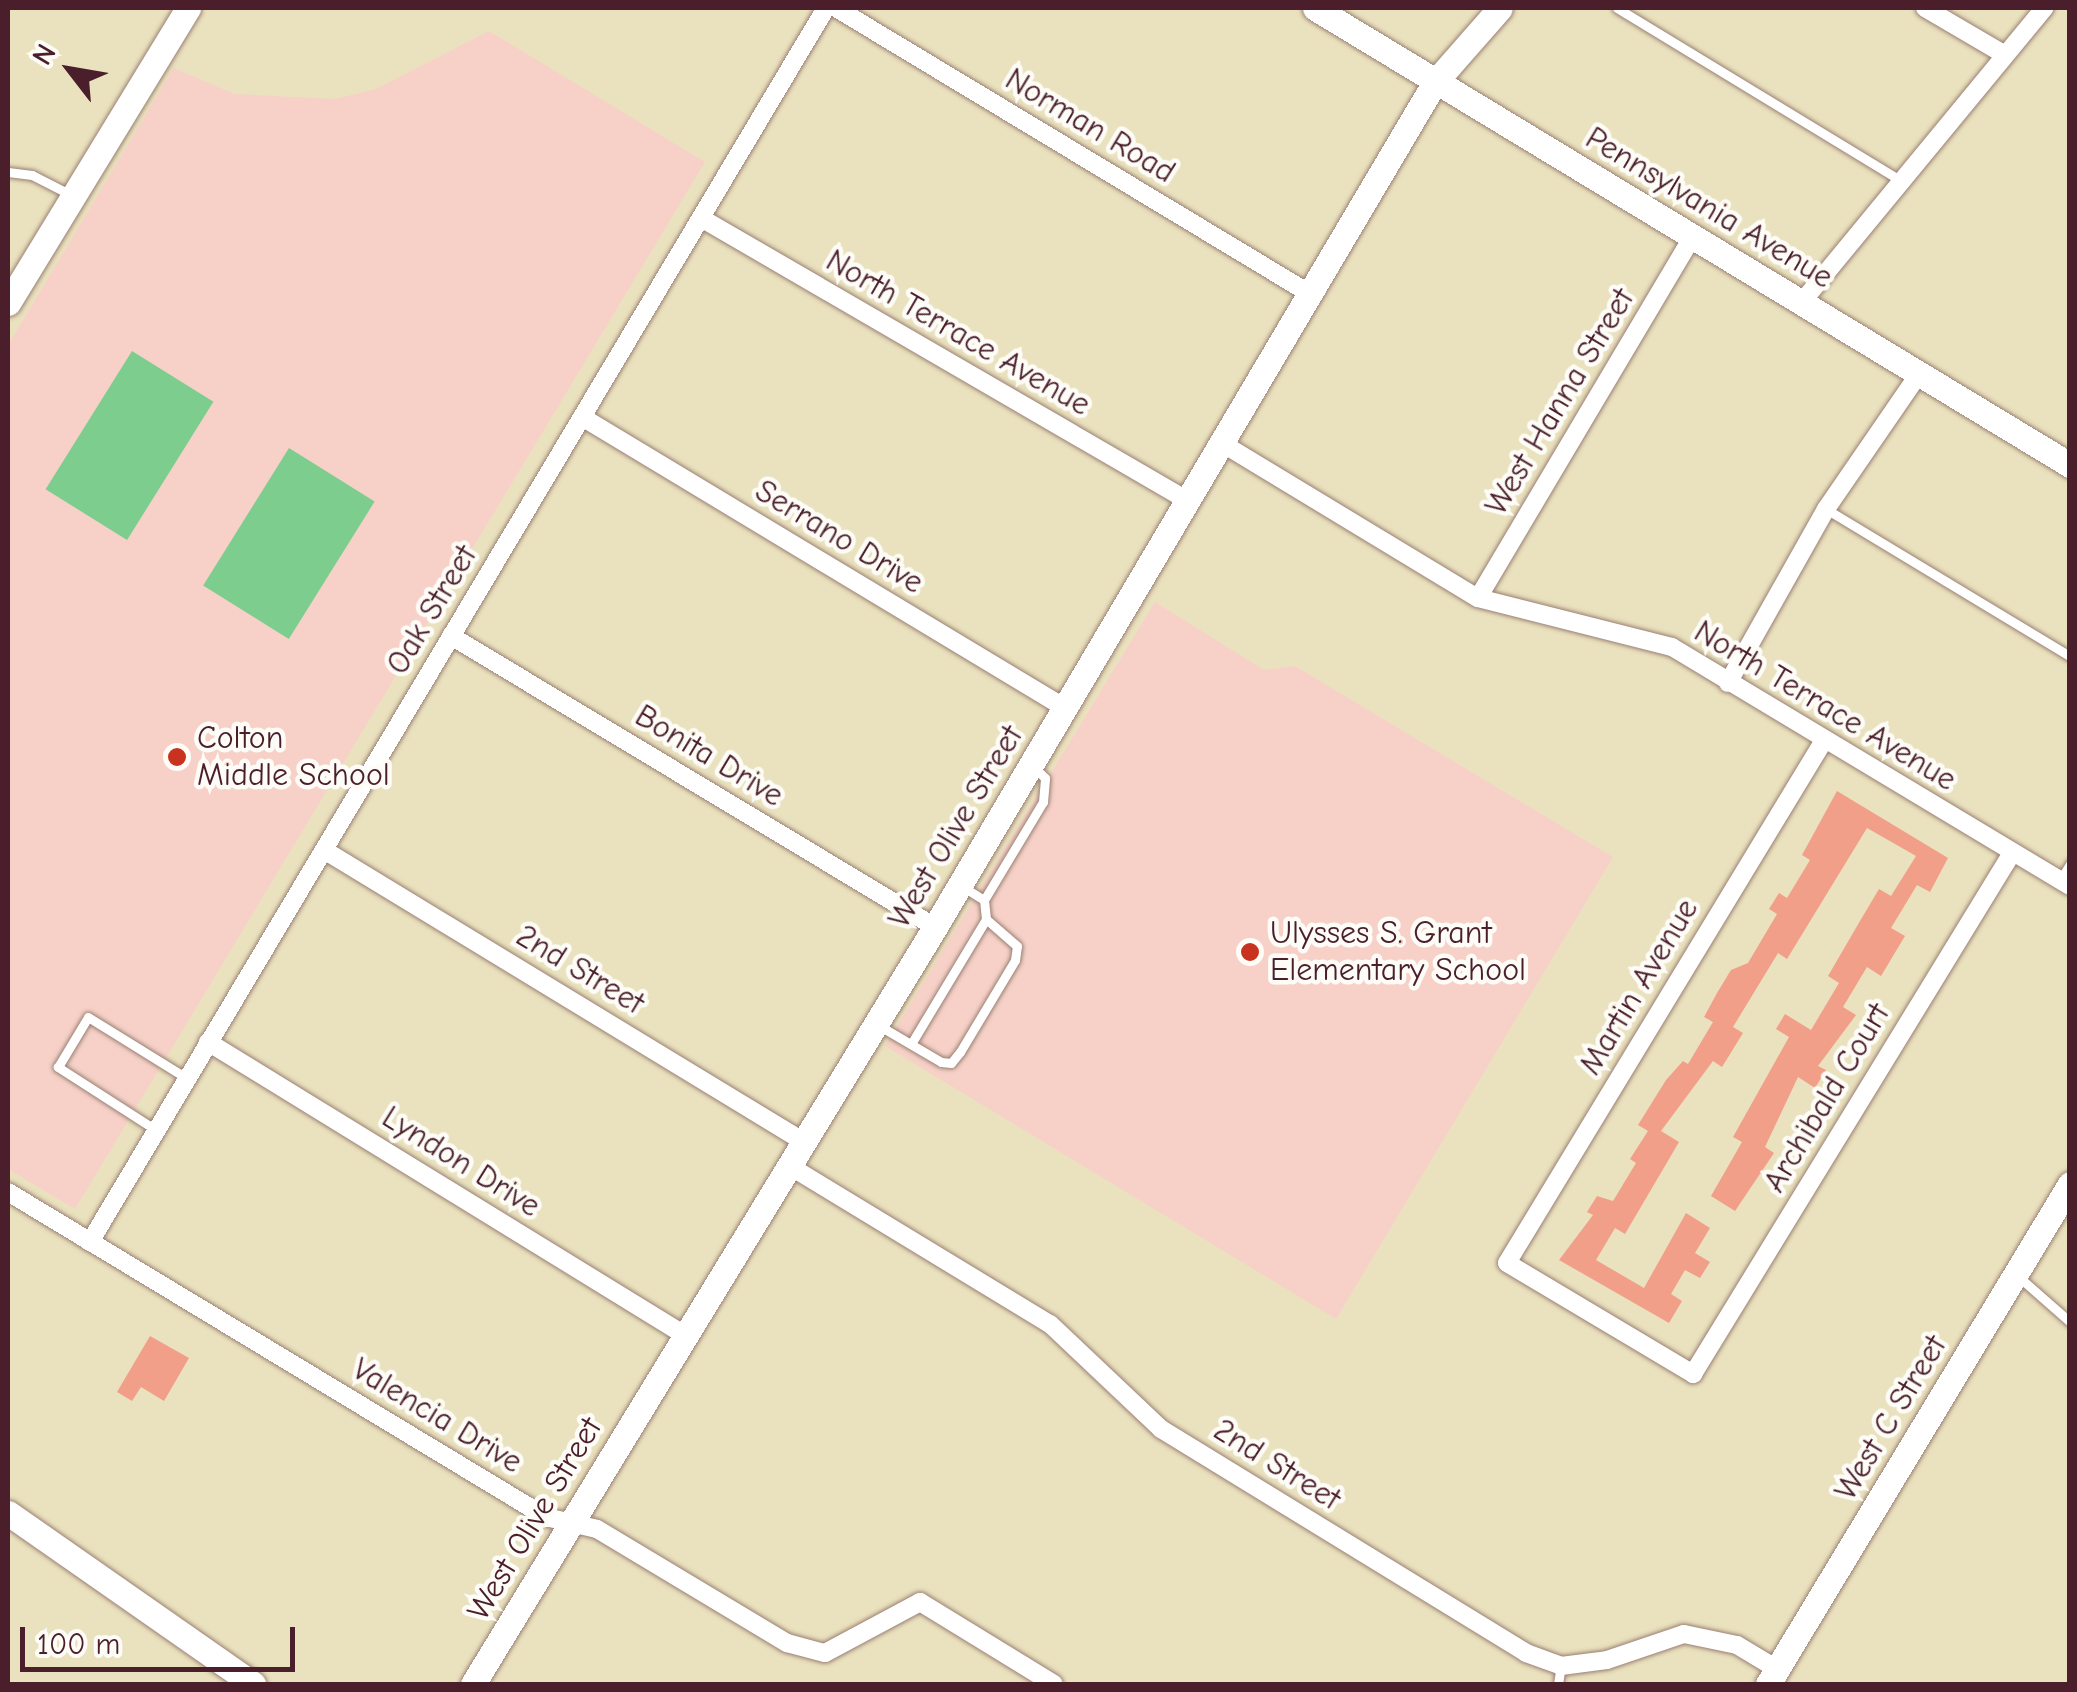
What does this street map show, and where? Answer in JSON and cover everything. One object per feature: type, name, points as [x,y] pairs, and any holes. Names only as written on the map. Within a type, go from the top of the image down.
[{"type":"street","points":[[8,304],[188,8]]},
{"type":"street","name":"Oak Street","points":[[90,1242],[826,8]]},
{"type":"street","name":"Norman Road","points":[[836,8],[1312,295]]},
{"type":"street","name":"Pennsylvania Avenue","points":[[1315,8],[2070,465]]},
{"type":"street","name":"West Olive Street","points":[[473,1684],[683,1334],[960,886],[1435,82],[1500,8]]},
{"type":"street","points":[[1925,8],[1946,13],[2005,55]]},
{"type":"street","points":[[1802,302],[2044,8]]},
{"type":"street","name":"North Terrace Avenue","points":[[701,218],[1185,500]]},
{"type":"street","name":"West Hanna Street","points":[[1478,598],[1693,236]]},
{"type":"street","points":[[1728,683],[1826,509],[1920,372]]},
{"type":"street","name":"Serrano Drive","points":[[582,418],[1065,708]]},
{"type":"street","name":"North Terrace Avenue","points":[[1220,442],[1478,598],[1672,647],[1823,742],[2012,853],[2066,877]]},
{"type":"street","name":"Bonita Drive","points":[[452,636],[935,927]]},
{"type":"street","name":"Martin Avenue","points":[[1693,1374],[1507,1263],[1823,742]]},
{"type":"street","name":"2nd Street","points":[[324,850],[804,1142]]},
{"type":"street","name":"Archibald Court","points":[[1693,1374],[2012,853]]},
{"type":"street","name":"Lyndon Drive","points":[[208,1042],[683,1334]]},
{"type":"street","name":"2nd Street","points":[[788,1165],[1050,1324],[1161,1428],[1560,1675],[1684,1634],[1738,1645],[1773,1677]]},
{"type":"street","name":"West C Street","points":[[1773,1677],[2070,1184]]},
{"type":"street","name":"Valencia Drive","points":[[8,1192],[570,1526],[596,1529],[787,1643],[824,1654],[920,1602],[1054,1684]]},
{"type":"street","points":[[8,1513],[253,1684]]},
{"type":"lane","points":[[1617,8],[1902,181]]},
{"type":"lane","points":[[8,172],[32,175],[74,196]]},
{"type":"lane","points":[[1826,509],[2070,656]]},
{"type":"lane","points":[[912,1044],[986,919],[984,900],[1043,802],[1045,778],[1032,764]]},
{"type":"lane","points":[[960,886],[984,900]]},
{"type":"lane","points":[[876,1024],[941,1062],[951,1063],[1015,960],[1012,935],[986,919]]},
{"type":"lane","points":[[156,1130],[58,1067],[88,1017],[188,1079]]},
{"type":"lane","points":[[2016,1274],[2070,1322]]},
{"type":"shaded area","name":"Colton Middle School","points":[[489,31],[705,162],[75,1209],[8,1169],[8,345],[174,68],[234,94],[335,99],[376,89]]},
{"type":"shaded area","name":"Ulysses S. Grant Elementary School","points":[[1155,602],[1264,670],[1295,666],[1613,857],[1336,1319],[885,1046]]},
{"type":"green space","points":[[132,351],[213,402],[127,540],[46,489]]},
{"type":"green space","points":[[289,448],[375,502],[289,639],[203,585]]},
{"type":"building","points":[[1837,791],[1948,858],[1930,892],[1917,885],[1891,928],[1905,936],[1881,976],[1867,967],[1843,1007],[1856,1015],[1818,1066],[1826,1070],[1815,1088],[1798,1077],[1765,1147],[1774,1153],[1735,1211],[1711,1196],[1742,1142],[1733,1137],[1789,1037],[1776,1029],[1785,1014],[1811,1030],[1839,983],[1828,976],[1879,889],[1891,896],[1916,856],[1867,828],[1787,959],[1778,953],[1733,1027],[1743,1033],[1722,1067],[1713,1061],[1661,1131],[1679,1142],[1625,1234],[1615,1228],[1596,1260],[1644,1288],[1686,1213],[1710,1228],[1695,1253],[1710,1262],[1700,1278],[1685,1270],[1671,1294],[1682,1301],[1669,1323],[1559,1260],[1593,1215],[1587,1212],[1597,1196],[1613,1201],[1636,1163],[1630,1159],[1648,1131],[1638,1125],[1666,1080],[1683,1061],[1688,1064],[1713,1022],[1704,1017],[1717,993],[1731,970],[1748,963],[1777,914],[1769,909],[1779,893],[1787,898],[1810,860],[1802,855]]},
{"type":"building","points":[[150,1336],[189,1358],[164,1401],[141,1387],[132,1401],[117,1392]]},
{"type":"place","name":"Colton Middle School","points":[[177,757]]},
{"type":"place","name":"Ulysses S. Grant Elementary School","points":[[1250,952]]}]
